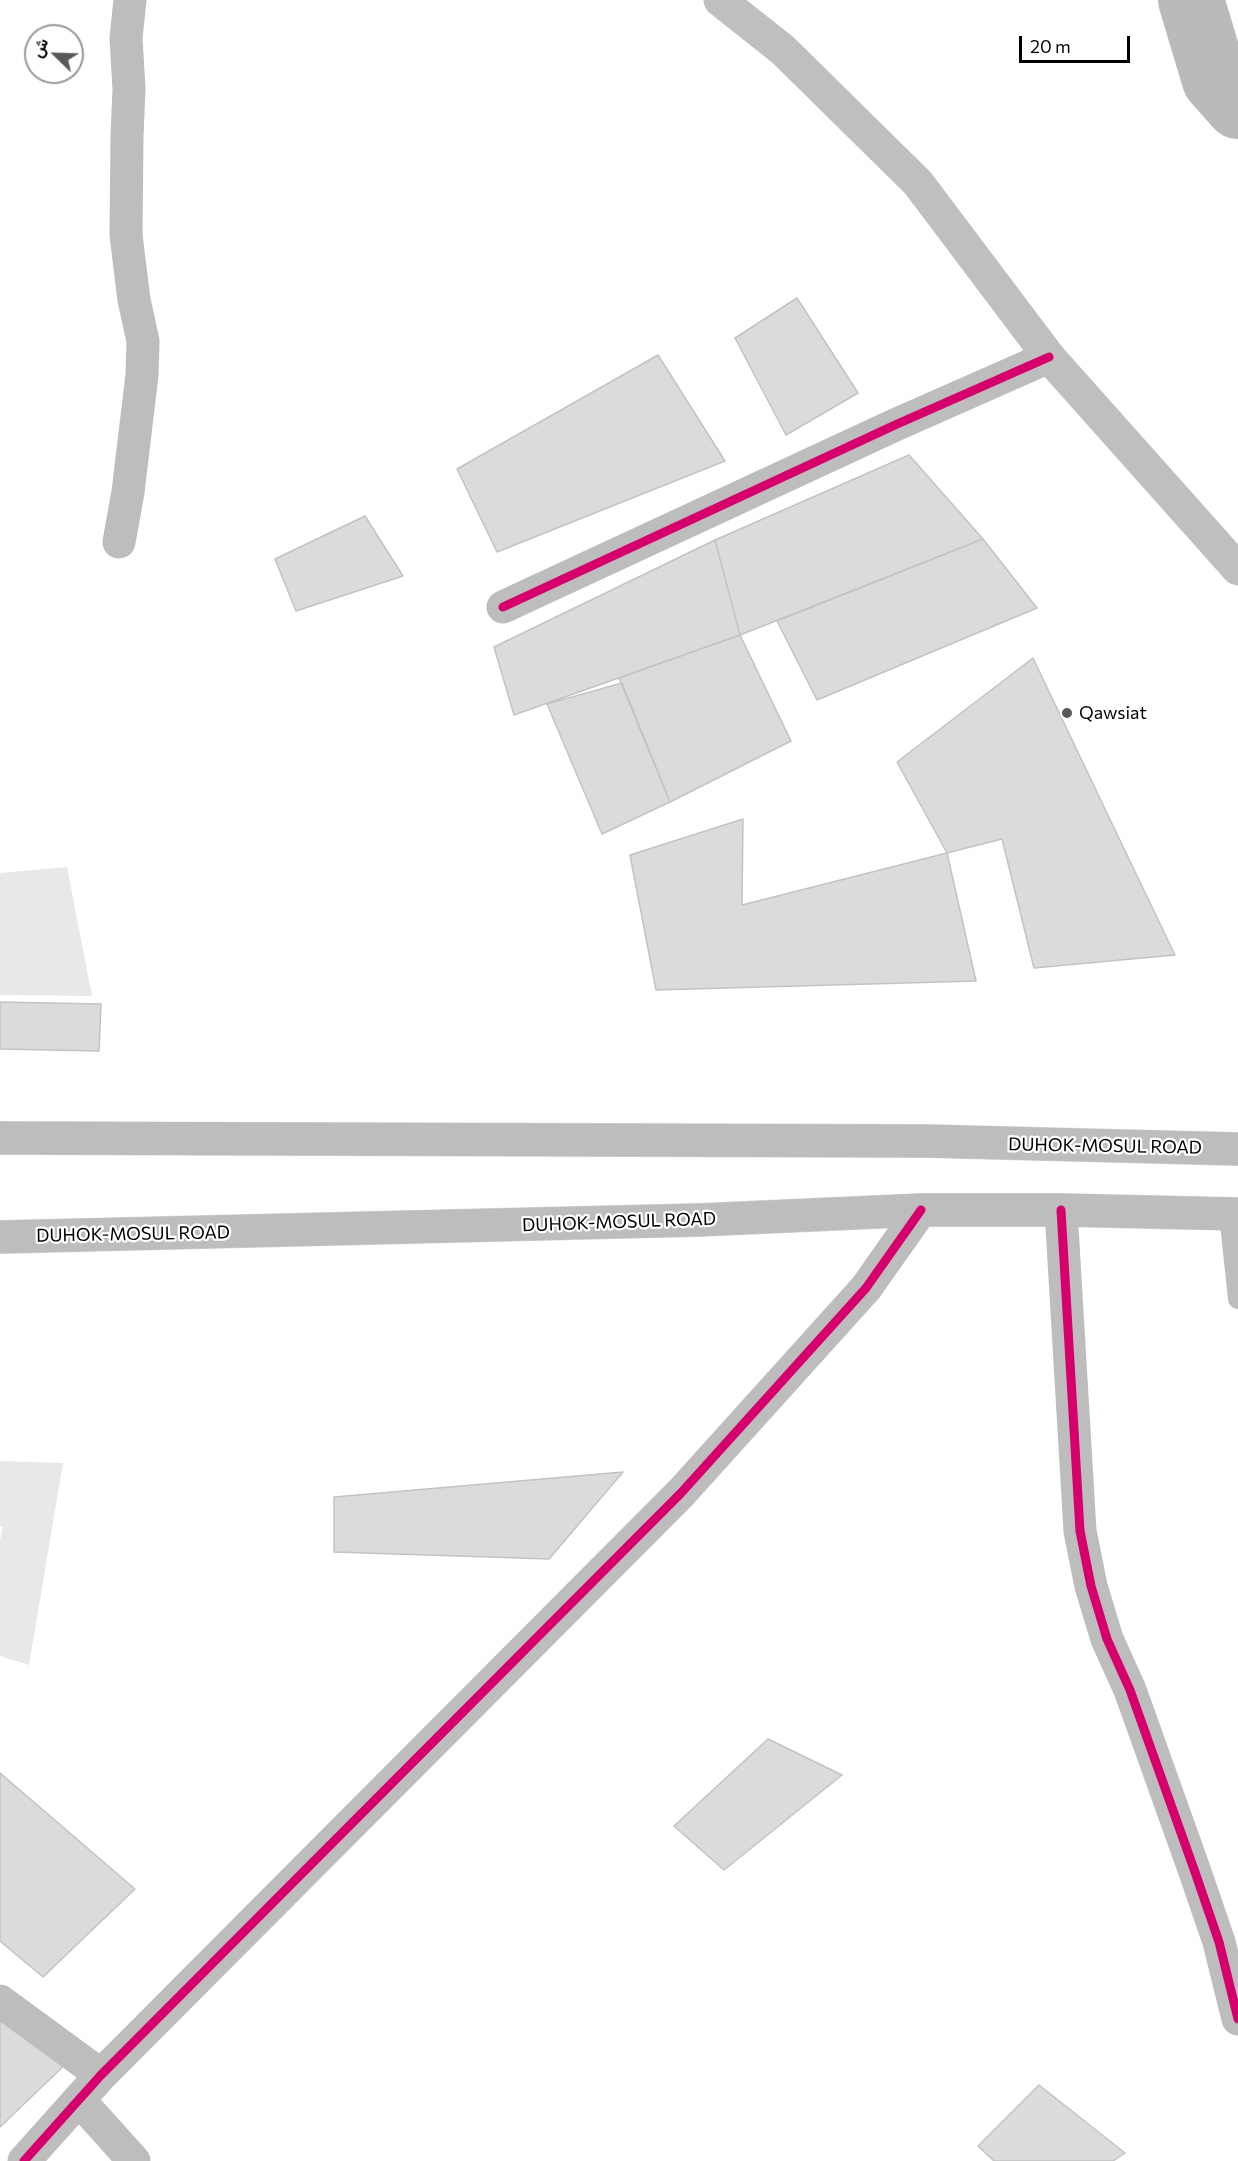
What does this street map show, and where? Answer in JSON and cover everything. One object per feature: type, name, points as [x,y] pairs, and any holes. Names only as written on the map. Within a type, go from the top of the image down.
[{"type":"main road","points":[[119,542],[128,492],[142,375],[143,341],[134,300],[126,235],[129,89],[126,38],[130,0]]},
{"type":"main road","points":[[720,0],[783,50],[918,183],[1049,357],[1238,569]]},
{"type":"main road","points":[[503,606],[895,425],[1049,357]]},
{"type":"main road","name":"DUHOK-MOSUL ROAD","points":[[0,1138],[925,1142],[1238,1149]]},
{"type":"main road","points":[[24,2161],[101,2075],[681,1493],[866,1288],[921,1210]]},
{"type":"main road","name":"DUHOK-MOSUL ROAD","points":[[0,1237],[699,1220],[921,1210],[1234,1214]]},
{"type":"main road","points":[[1061,1210],[1080,1531],[1091,1586],[1107,1639],[1130,1690],[1219,1942],[1238,2019]]},
{"type":"main road","points":[[0,2001],[101,2075]]},
{"type":"main road","points":[[80,2101],[134,2161]]},
{"type":"lane","points":[[1234,1214],[1238,1299]]},
{"type":"shaded area","points":[[67,867],[92,996],[0,995],[0,873]]},
{"type":"shaded area","points":[[0,1461],[63,1463],[29,1665],[0,1656],[0,1540],[3,1527],[0,1526]]},
{"type":"building","points":[[797,298],[858,393],[786,435],[735,338]]},
{"type":"building","points":[[658,355],[725,461],[497,552],[457,469]]},
{"type":"building","points":[[909,455],[983,539],[740,635],[715,540]]},
{"type":"building","points":[[365,516],[403,576],[296,611],[275,559]]},
{"type":"building","points":[[983,539],[1037,608],[817,700],[777,621]]},
{"type":"building","points":[[715,540],[740,635],[514,715],[494,647]]},
{"type":"building","points":[[740,635],[791,741],[670,802],[619,678]]},
{"type":"building","points":[[1033,658],[1175,955],[1034,968],[1002,839],[947,853],[897,762]]},
{"type":"building","points":[[622,683],[670,802],[602,834],[547,704]]},
{"type":"building","points":[[743,819],[742,905],[947,853],[976,981],[656,990],[630,855]]},
{"type":"building","points":[[0,1002],[101,1004],[99,1051],[0,1049]]},
{"type":"building","points":[[623,1472],[549,1559],[334,1552],[334,1497]]},
{"type":"building","points":[[768,1739],[842,1775],[724,1870],[674,1826]]},
{"type":"building","points":[[0,1773],[135,1889],[43,1977],[0,1941]]},
{"type":"building","points":[[0,2013],[72,2058],[0,2127]]},
{"type":"building","points":[[1039,2085],[1125,2153],[1113,2161],[994,2161],[978,2146]]},
{"type":"waterway","points":[[1191,0],[1215,80],[1238,106]]},
{"type":"cycle path","points":[[503,607],[895,425],[1049,357]]},
{"type":"cycle path","points":[[24,2161],[101,2075],[681,1493],[866,1288],[921,1210]]},
{"type":"cycle path","points":[[1061,1210],[1080,1531],[1091,1586],[1107,1639],[1130,1690],[1219,1942],[1238,2019]]},
{"type":"place","name":"Qawsiat","points":[[1067,713]]}]
